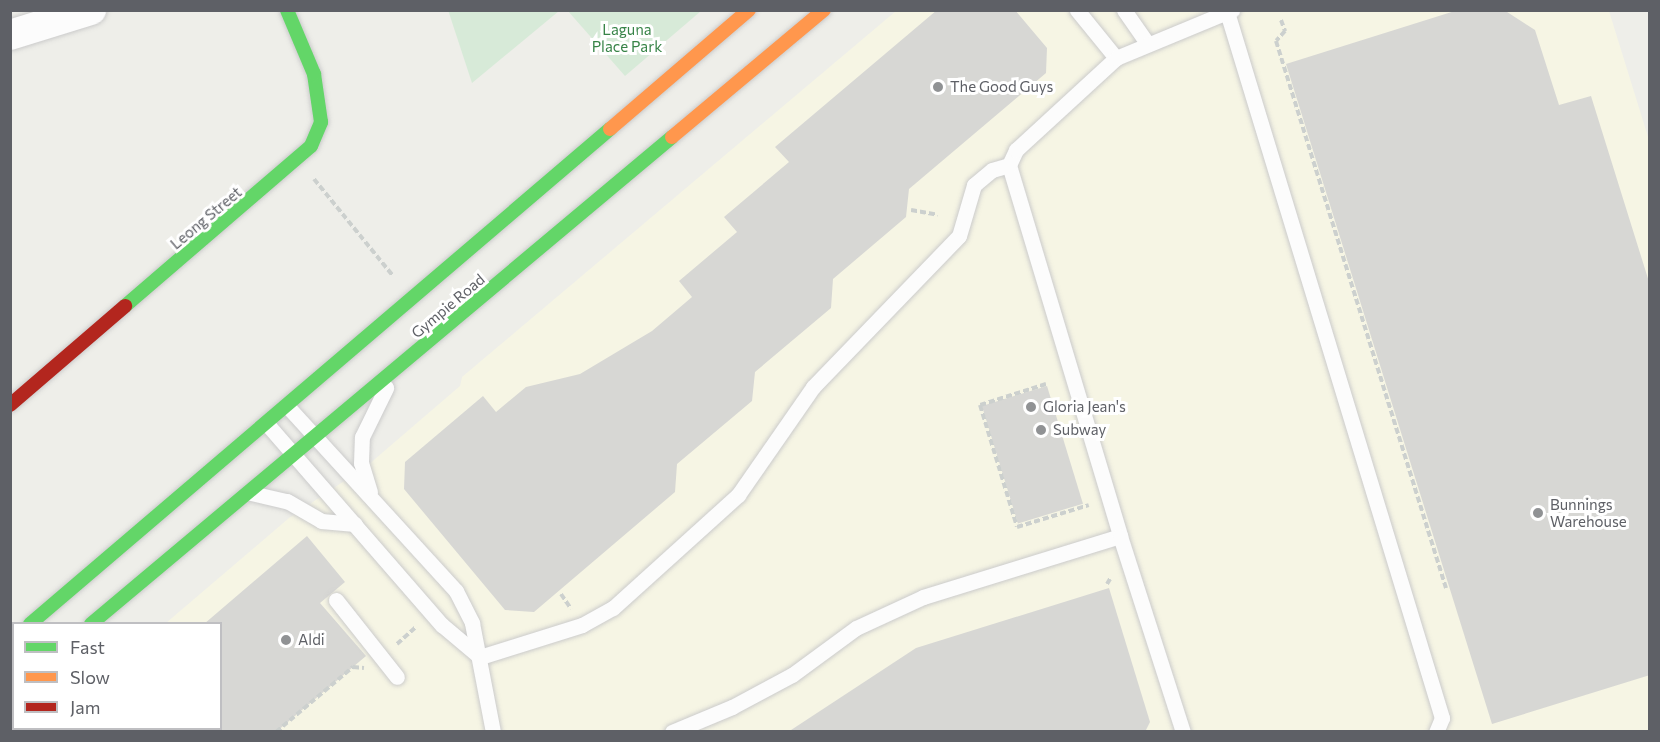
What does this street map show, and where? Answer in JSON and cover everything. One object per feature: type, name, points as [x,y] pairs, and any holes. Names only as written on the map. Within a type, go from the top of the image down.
[{"type":"main road","name":"Leong Street","points":[[10,405],[298,161],[321,122],[314,74],[287,10]]},
{"type":"main road","name":"Gympie Road","points":[[32,622],[288,407],[749,10]]},
{"type":"main road","name":"Gympie Road","points":[[93,622],[313,434],[392,375],[824,10]]},
{"type":"street","points":[[10,35],[91,10]]},
{"type":"lane","points":[[1077,10],[1116,58]]},
{"type":"lane","points":[[1124,10],[1147,43]]},
{"type":"lane","points":[[1183,732],[1120,536],[1009,165],[1016,150],[1116,58],[1147,43],[1230,11],[1442,718],[1437,732]]},
{"type":"lane","points":[[480,657],[582,625],[613,608],[738,495],[813,387],[959,236],[974,185],[992,170],[1009,165]]},
{"type":"lane","points":[[371,495],[361,463],[362,437],[392,375]]},
{"type":"lane","points":[[288,407],[371,495],[456,591],[472,623],[493,732]]},
{"type":"lane","points":[[267,424],[442,625],[480,657]]},
{"type":"lane","points":[[245,493],[287,501],[321,521],[355,524]]},
{"type":"lane","points":[[672,732],[732,707],[792,675],[856,628],[923,597],[1120,536]]},
{"type":"lane","points":[[336,600],[397,677]]},
{"type":"path","points":[[1281,20],[1285,31],[1276,41],[1446,588]]},
{"type":"path","points":[[298,161],[395,279]]},
{"type":"path","points":[[911,210],[938,215]]},
{"type":"path","points":[[1046,384],[980,405],[1017,527],[1089,505],[1092,516]]},
{"type":"path","points":[[561,594],[573,612]]},
{"type":"path","points":[[397,644],[416,627]]},
{"type":"path","points":[[276,732],[353,667],[365,668]]},
{"type":"shaded area","points":[[896,11],[1609,11],[1649,140],[1649,731],[103,732],[222,730],[222,622],[167,622],[289,518],[368,465],[460,386],[462,377]]},
{"type":"green space","name":"Laguna Place Park","points":[[448,10],[559,10],[559,11],[472,83]]},
{"type":"green space","name":"Laguna Place Park","points":[[568,11],[701,11],[625,76]]},
{"type":"building","points":[[937,10],[1015,10],[1047,48],[1046,73],[909,189],[906,217],[833,279],[831,308],[755,372],[752,401],[677,464],[675,492],[534,612],[505,610],[404,489],[405,462],[483,396],[496,412],[526,387],[580,374],[652,331],[692,297],[679,281],[737,232],[724,217],[789,162],[775,147]]},
{"type":"building","name":"Bunnings Warehouse","points":[[1458,10],[1504,10],[1535,30],[1559,105],[1591,96],[1650,285],[1650,675],[1492,724],[1286,64]]},
{"type":"building","points":[[1047,386],[1083,504],[1018,524],[982,406]]},
{"type":"building","name":"Aldi","points":[[307,536],[345,582],[320,603],[366,656],[276,732],[161,732],[222,730],[222,622],[206,622]]},
{"type":"building","points":[[1109,588],[1150,722],[1145,732],[788,732],[916,648]]},
{"type":"traffic: fast","points":[[125,306],[311,146],[321,122],[314,74],[287,10]]},
{"type":"traffic: fast","points":[[32,622],[610,129]]},
{"type":"traffic: fast","points":[[93,622],[672,137]]},
{"type":"traffic: slow","points":[[610,129],[749,10]]},
{"type":"traffic: slow","points":[[672,137],[824,10]]},
{"type":"traffic: jam","points":[[10,405],[125,306]]},
{"type":"place","name":"The Good Guys","points":[[938,87]]},
{"type":"place","name":"Gloria Jean's","points":[[1031,407]]},
{"type":"place","name":"Subway","points":[[1041,430]]},
{"type":"place","name":"Bunnings Warehouse","points":[[1538,513]]},
{"type":"place","name":"Aldi","points":[[286,640]]}]
